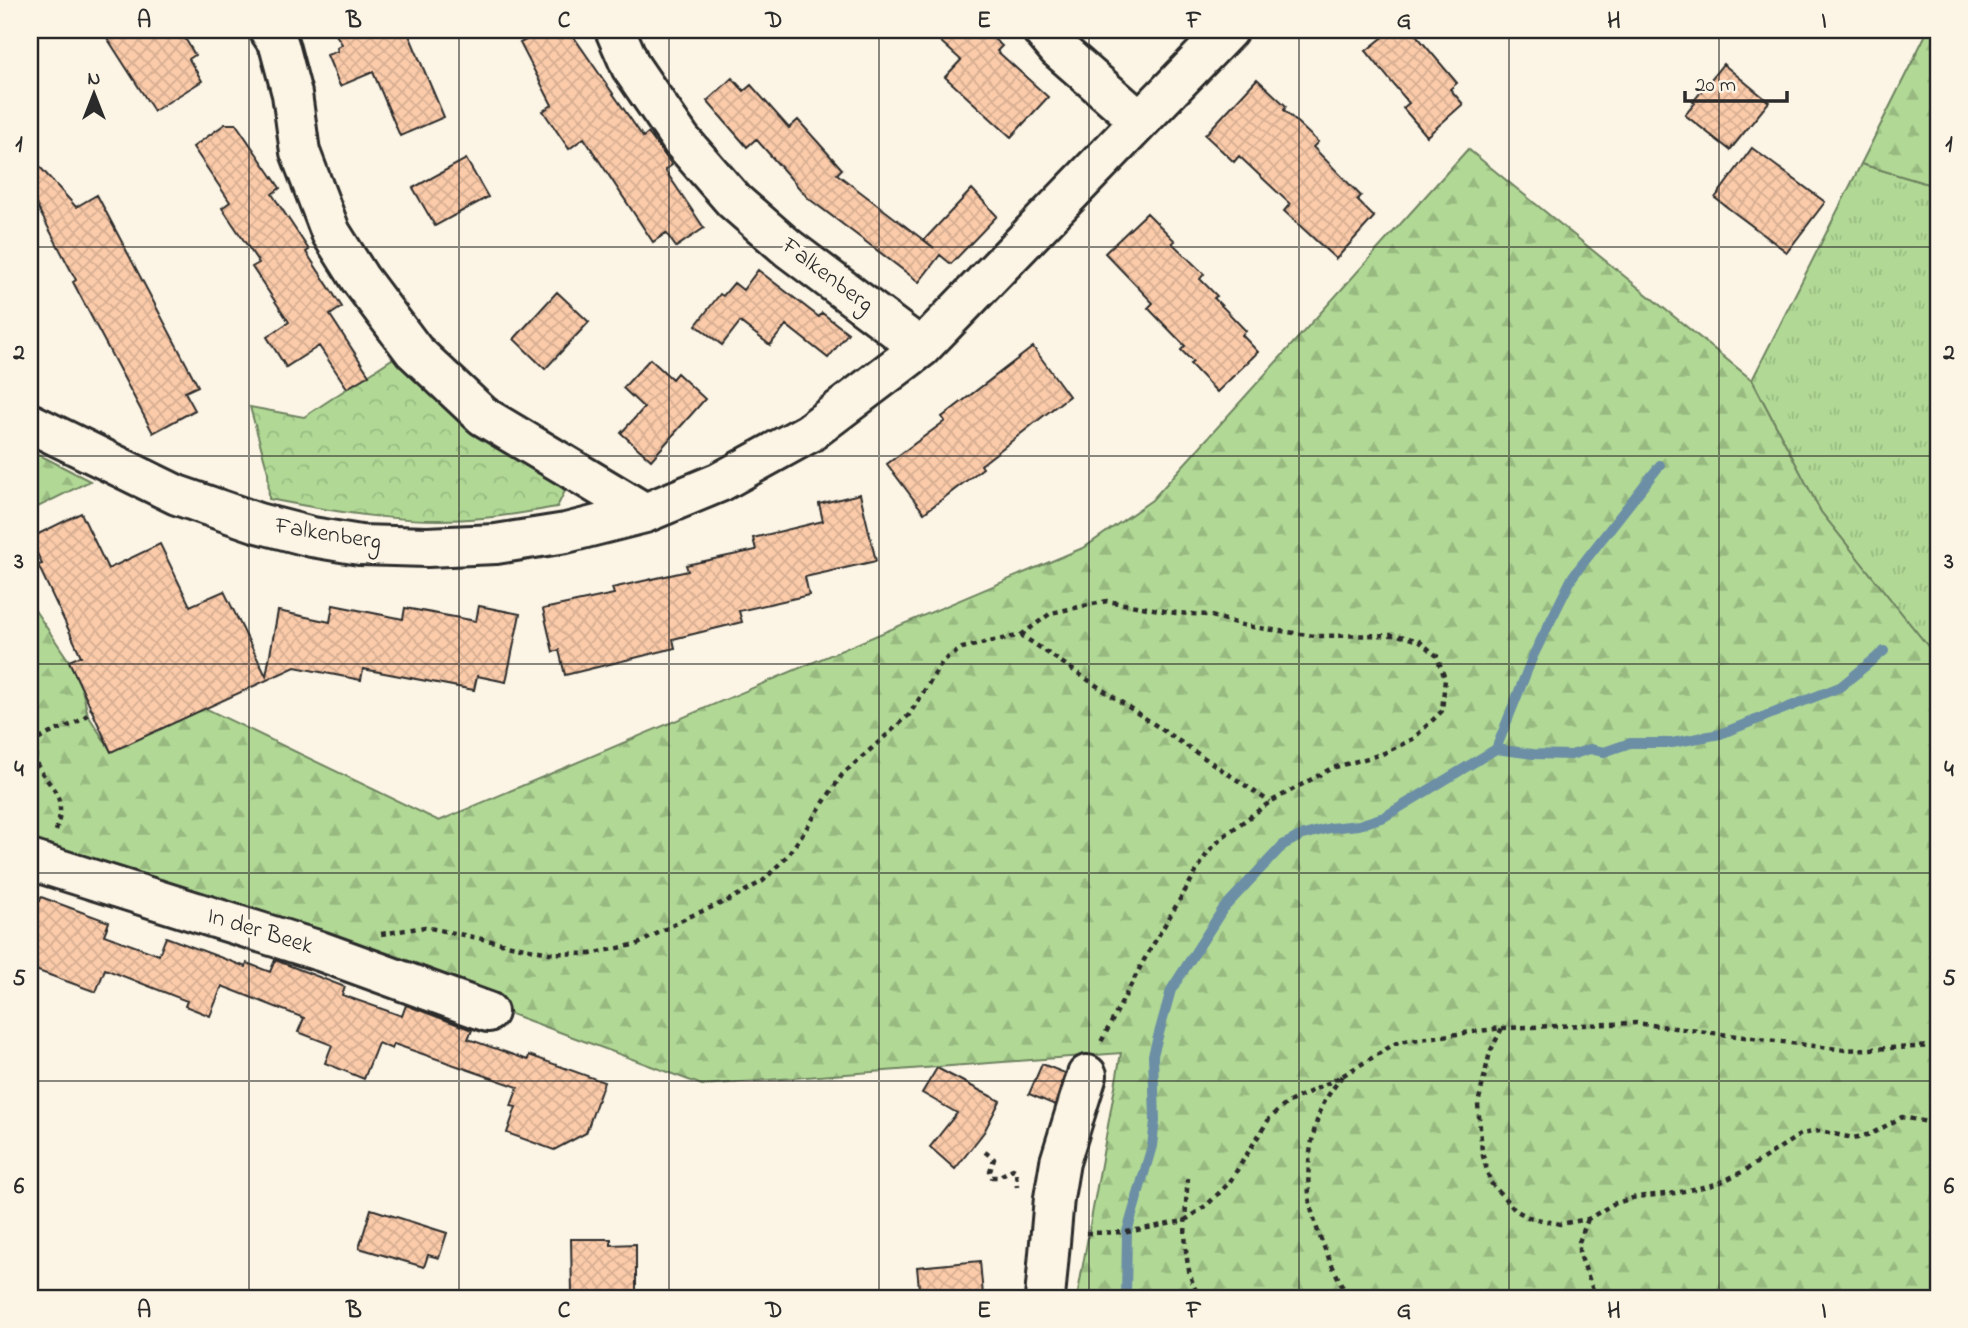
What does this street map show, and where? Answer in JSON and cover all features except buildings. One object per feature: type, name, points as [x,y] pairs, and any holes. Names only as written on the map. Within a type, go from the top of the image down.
[{"type":"street","points":[[269,30],[279,45],[292,94],[300,152],[331,233],[360,279],[414,351],[483,416],[645,513]]},
{"type":"street","name":"Falkenberg","points":[[615,30],[632,67],[681,140],[734,201],[788,248],[920,348]]},
{"type":"street","points":[[1042,30],[1058,49],[1140,121]]},
{"type":"street","name":"Falkenberg","points":[[30,423],[177,495],[258,523],[312,537],[360,545],[428,547],[496,544],[566,533],[645,513],[720,482],[809,433],[920,348],[1228,30]]},
{"type":"street","name":"In der Beek","points":[[37,862],[320,951],[488,1012]]},
{"type":"street","points":[[1045,1298],[1060,1161],[1087,1074]]},
{"type":"path","points":[[373,935],[425,927],[549,953],[590,954],[638,944],[763,881],[789,854],[842,775],[909,715],[943,661],[962,648],[1021,635],[1051,613],[1107,601],[1176,613],[1208,615],[1246,626],[1314,636],[1397,635],[1419,641],[1437,656],[1444,679],[1442,712],[1413,739],[1382,754],[1332,768],[1269,802],[1224,836],[1208,852],[1144,961],[1090,1062],[1087,1074]]},
{"type":"path","points":[[1021,635],[1269,802]]},
{"type":"path","points":[[37,862],[61,814],[61,803],[35,761],[37,741],[48,733],[88,715],[92,709]]},
{"type":"path","points":[[985,1152],[993,1159],[990,1171],[992,1177],[998,1177],[1013,1169],[1016,1171],[1020,1195],[1052,1216],[1127,1231],[1184,1221],[1208,1204],[1229,1183],[1269,1119],[1287,1103],[1342,1076],[1398,1042],[1502,1028],[1636,1023],[1845,1050],[1938,1045]]},
{"type":"path","points":[[1502,1028],[1490,1052],[1478,1104],[1482,1153],[1489,1182],[1515,1210],[1528,1217],[1560,1224],[1588,1219],[1613,1204],[1636,1196],[1675,1193],[1717,1184],[1744,1171],[1801,1134],[1820,1131],[1853,1138],[1871,1134],[1902,1117],[1938,1124]]},
{"type":"path","points":[[1342,1076],[1324,1102],[1313,1130],[1309,1177],[1313,1217],[1348,1298]]},
{"type":"path","points":[[1188,1178],[1184,1221],[1192,1287],[1201,1298]]},
{"type":"path","points":[[1588,1219],[1580,1242],[1580,1252],[1596,1298]]},
{"type":"green space","points":[[1928,30],[1938,30],[1938,187],[1861,164]]},
{"type":"green space","points":[[1468,149],[1752,380],[1821,512],[1938,659],[1938,825],[1934,837],[1938,839],[1938,1298],[1077,1298],[1121,1053],[702,1085],[320,943],[30,848],[30,603],[69,661],[82,689],[88,715],[111,751],[205,708],[439,821],[1085,547],[1152,500]]},
{"type":"green space","points":[[1861,164],[1938,187],[1938,659],[1821,512],[1752,380]]},
{"type":"green space","points":[[401,353],[553,479],[565,491],[557,507],[492,517],[429,520],[349,513],[269,499],[268,472],[250,407],[304,417]]},
{"type":"green space","points":[[30,450],[90,481],[30,511]]},
{"type":"waterway","points":[[1496,749],[1533,656],[1573,576],[1660,465]]},
{"type":"waterway","points":[[1126,1298],[1127,1232],[1152,1146],[1155,1121],[1153,1055],[1171,990],[1223,909],[1283,845],[1300,836],[1330,828],[1359,825],[1384,817],[1496,749],[1571,755],[1590,749],[1604,752],[1630,743],[1672,743],[1720,734],[1840,687],[1884,651]]}]
